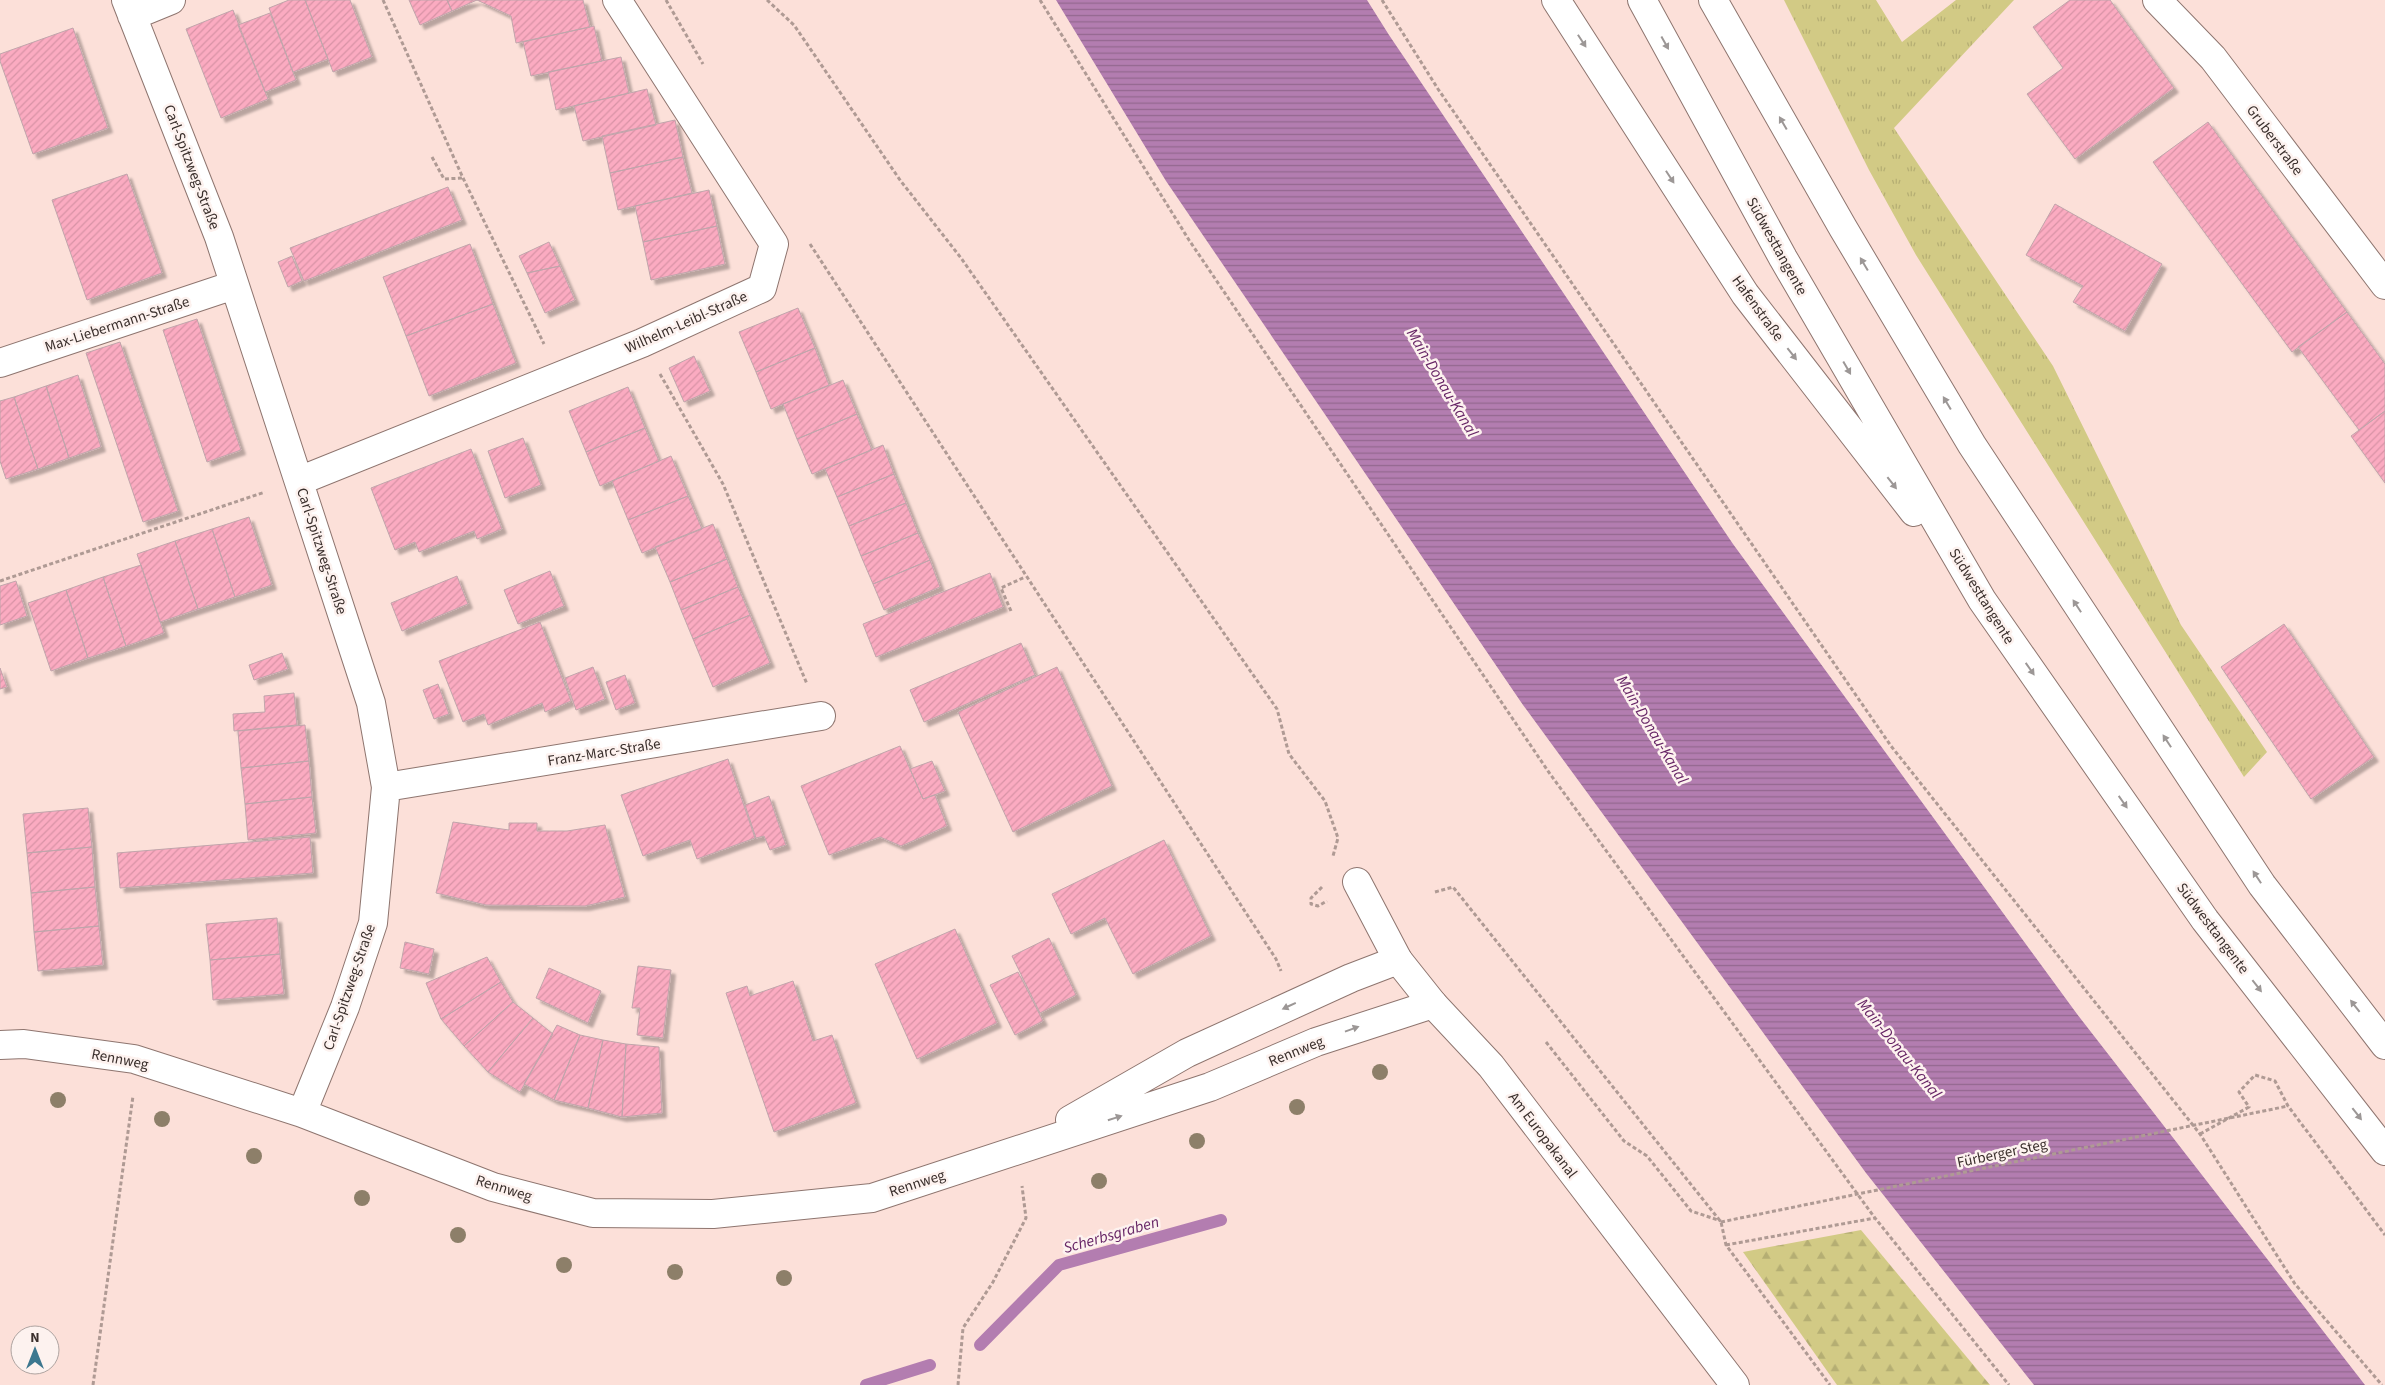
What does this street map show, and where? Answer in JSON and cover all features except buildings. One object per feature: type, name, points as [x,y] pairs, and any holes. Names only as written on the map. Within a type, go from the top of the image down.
[{"type":"main road","points":[[129,8],[171,0]]},
{"type":"main road","name":"Wilhelm-Leibl-Straße","points":[[299,481],[642,343],[762,288],[774,244],[617,0]]},
{"type":"main road","name":"Hafenstraße","points":[[1556,0],[1745,294],[1982,600]]},
{"type":"main road","name":"Südwesttangente","points":[[1642,0],[1783,258],[1982,600],[2205,920],[2385,1151]]},
{"type":"main road","points":[[1713,0],[1843,228],[1972,445],[2262,885],[2385,1045]]},
{"type":"main road","name":"Gruberstraße","points":[[2157,0],[2212,58],[2385,285]]},
{"type":"main road","name":"Carl-Spitzweg-Straße","points":[[129,8],[219,237],[371,703],[386,787],[373,923],[345,1007],[302,1113]]},
{"type":"main road","name":"Max-Liebermann-Straße","points":[[0,363],[234,285]]},
{"type":"main road","name":"Franz-Marc-Straße","points":[[386,787],[821,716]]},
{"type":"main road","name":"Am Europakanal","points":[[1357,882],[1398,960],[1433,1004],[1491,1066],[1735,1385]]},
{"type":"main road","name":"Rennweg","points":[[1018,1149],[1187,1053],[1351,978],[1398,960]]},
{"type":"main road","name":"Rennweg","points":[[0,1045],[24,1044],[134,1059],[302,1113],[493,1187],[593,1213],[713,1214],[872,1198],[1210,1087],[1316,1042],[1433,1004]]},
{"type":"path","points":[[383,0],[463,178],[544,345],[557,377]]},
{"type":"path","points":[[666,0],[705,67]]},
{"type":"path","points":[[767,0],[794,24],[900,180],[961,258],[1277,709],[1289,754],[1326,802],[1338,838],[1331,864]]},
{"type":"path","points":[[1040,0],[1189,240],[1550,774],[1875,1218],[2009,1385]]},
{"type":"path","points":[[1382,0],[1443,97],[1891,746],[2200,1134],[2296,1284],[2382,1385]]},
{"type":"path","points":[[432,157],[444,179],[463,178]]},
{"type":"path","points":[[810,243],[1025,577],[1276,959],[1283,977]]},
{"type":"path","points":[[642,343],[723,484],[821,716]]},
{"type":"path","points":[[0,581],[299,481]]},
{"type":"path","points":[[1011,611],[1001,588],[1025,577]]},
{"type":"path","points":[[1326,881],[1311,898],[1311,904],[1318,906],[1327,901]]},
{"type":"path","points":[[1435,892],[1453,887],[1721,1222],[1726,1245],[1830,1385]]},
{"type":"path","points":[[1546,1042],[1624,1141],[1647,1156],[1691,1211],[1721,1222]]},
{"type":"path","points":[[93,1385],[134,1088],[134,1059]]},
{"type":"path","points":[[2200,1134],[2249,1107],[2239,1092],[2255,1075],[2275,1081],[2288,1106],[2385,1235]]},
{"type":"path","name":"Fürberger Steg","points":[[1721,1222],[2288,1106]]},
{"type":"path","points":[[958,1385],[962,1328],[993,1282],[1026,1218],[1018,1149]]},
{"type":"path","points":[[1726,1245],[1875,1218]]},
{"type":"green space","points":[[1784,0],[1876,0],[1902,42],[1956,0],[2014,0],[1894,128],[2053,366],[2181,625],[2267,752],[2244,777],[1916,255],[1869,170]]},
{"type":"green space","points":[[1861,1230],[1990,1385],[1837,1385],[1743,1252]]},
{"type":"water","name":"Main-Donau-Kanal","points":[[1056,0],[1367,0],[1733,544],[2077,1014],[2365,1385],[2034,1385],[1866,1173],[1523,705],[1166,181]]},
{"type":"waterway","name":"Scherbsgraben","points":[[980,1345],[1059,1265],[1221,1220]]},
{"type":"waterway","name":"Scherbsgraben","points":[[866,1385],[930,1365]]}]
